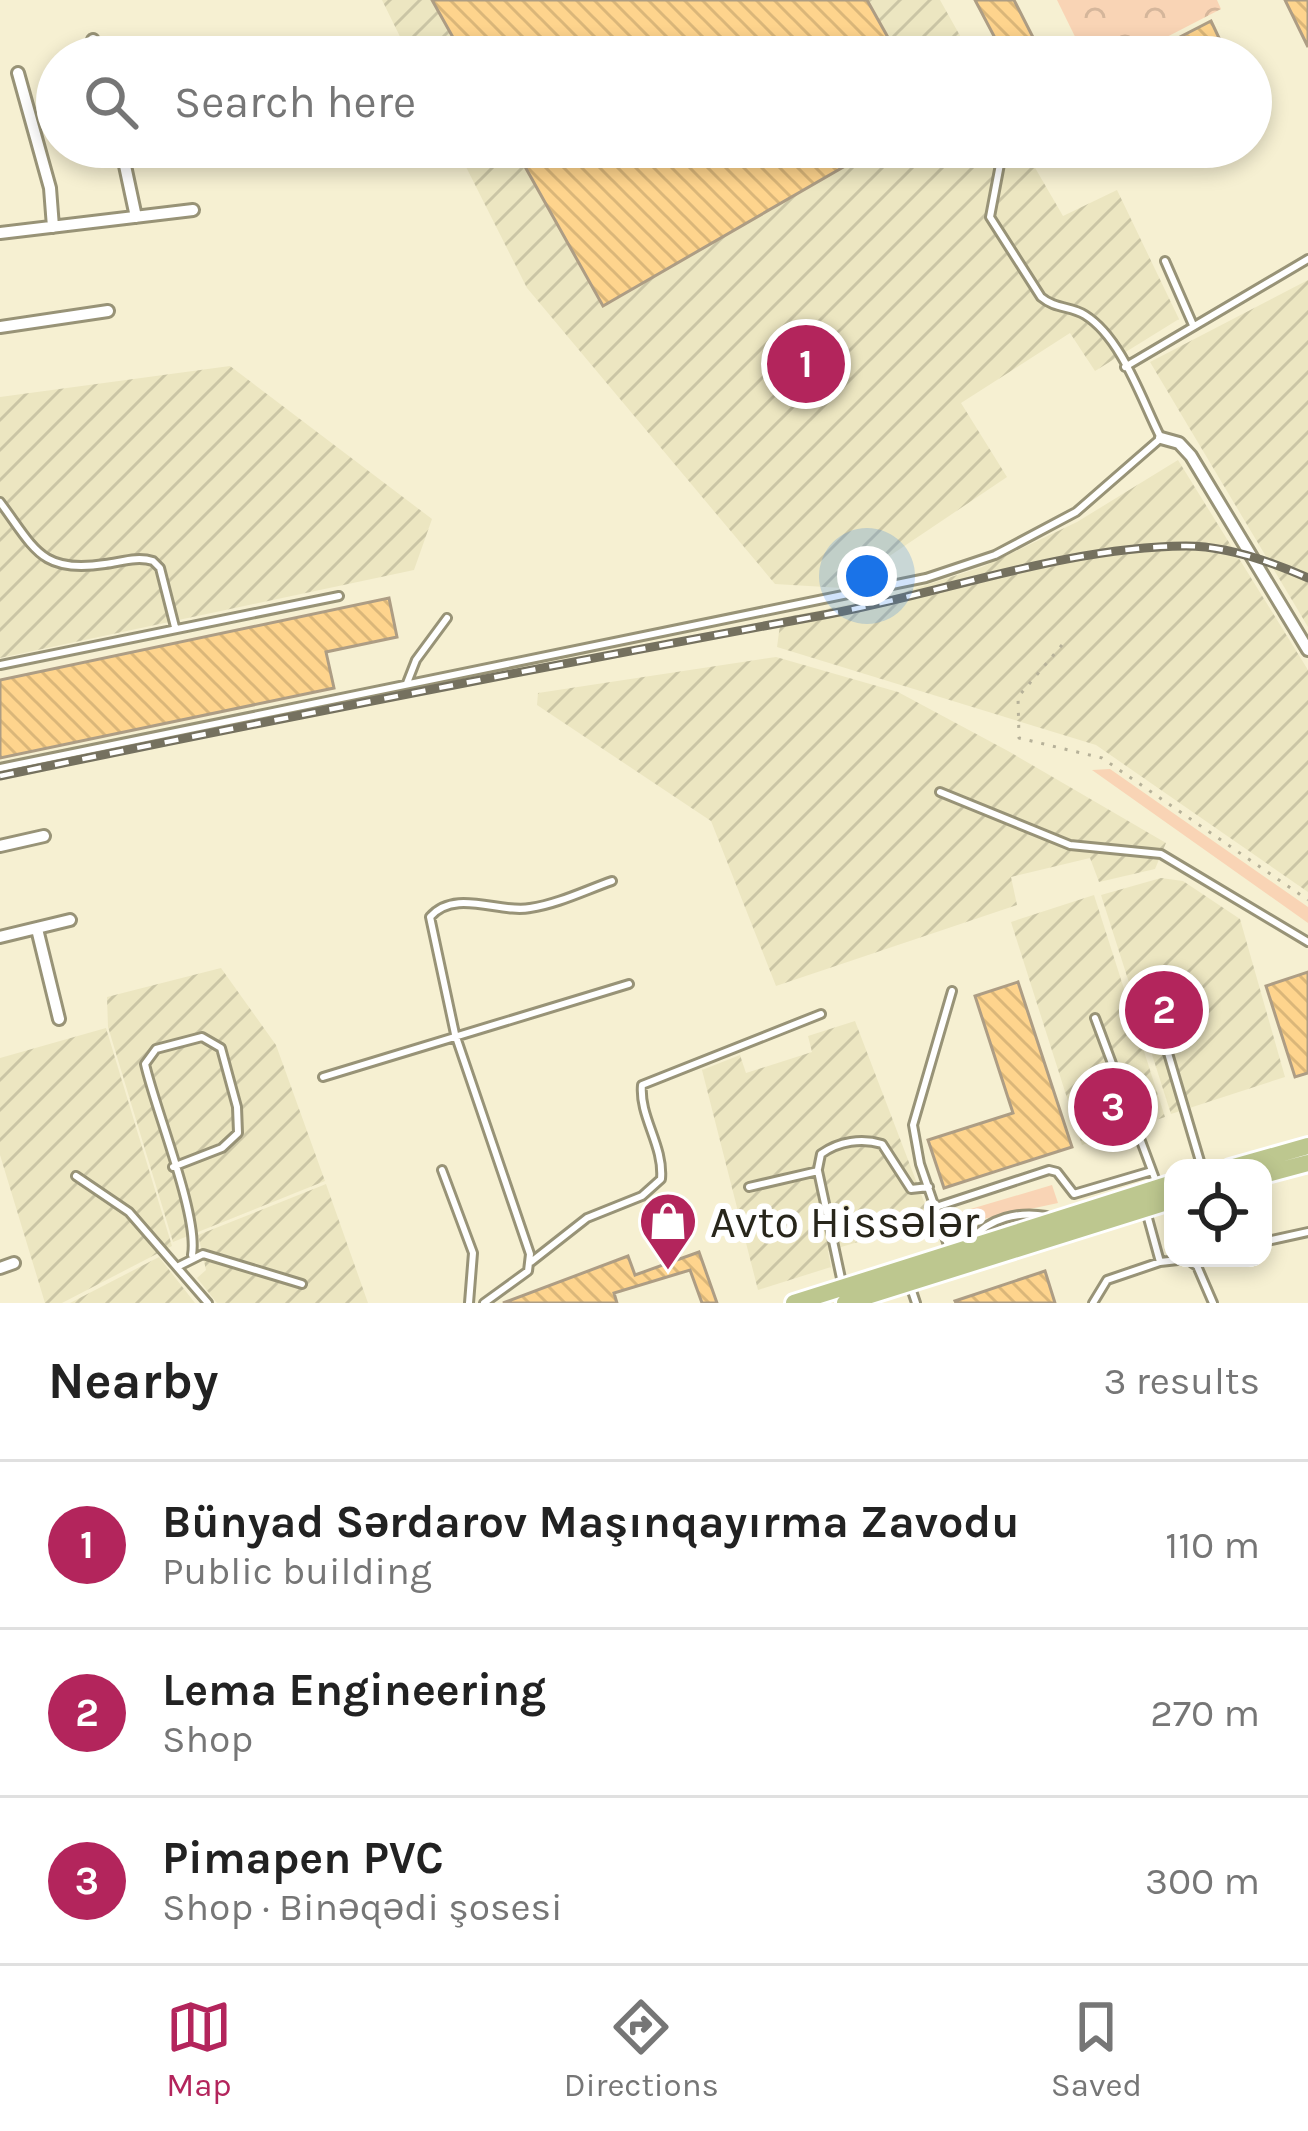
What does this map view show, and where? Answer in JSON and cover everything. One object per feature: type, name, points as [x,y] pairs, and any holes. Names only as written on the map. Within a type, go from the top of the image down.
[{"type":"main road","points":[[1261,1159],[1308,1145]]},
{"type":"main road","points":[[1272,1173],[1308,1163]]},
{"type":"main road","points":[[844,1294],[958,1248],[1161,1181]]},
{"type":"main road","points":[[794,1303],[909,1281],[1164,1202]]},
{"type":"street","points":[[18,73],[36,138]]},
{"type":"street","points":[[44,168],[53,227]]},
{"type":"street","points":[[125,168],[136,218]]},
{"type":"street","points":[[0,233],[193,210]]},
{"type":"street","points":[[0,327],[108,311]]},
{"type":"street","points":[[1161,438],[1179,442],[1191,456],[1308,650]]},
{"type":"street","points":[[0,846],[44,836]]},
{"type":"street","points":[[0,938],[70,920]]},
{"type":"street","points":[[37,928],[59,1019]]},
{"type":"street","points":[[0,1268],[14,1264]]},
{"type":"lane","points":[[0,768],[783,610],[968,566],[1076,512],[1161,438],[1125,367],[1082,312],[1052,306],[1041,297],[994,225],[989,206],[999,168]]},
{"type":"lane","points":[[1125,367],[1308,259]]},
{"type":"lane","points":[[1165,261],[1193,325]]},
{"type":"lane","points":[[0,502],[43,560],[71,569],[143,558],[153,562],[175,627]]},
{"type":"lane","points":[[0,665],[339,596]]},
{"type":"lane","points":[[407,683],[416,660],[447,618]]},
{"type":"lane","points":[[940,792],[1070,845],[1161,854],[1308,942]]},
{"type":"lane","points":[[531,1262],[455,1034],[431,926],[434,911],[493,902],[531,908],[612,881]]},
{"type":"lane","points":[[323,1077],[628,984]]},
{"type":"lane","points":[[952,991],[914,1125],[936,1207],[958,1248]]},
{"type":"lane","points":[[484,1303],[587,1218],[642,1196],[661,1179],[660,1145],[641,1096],[642,1084],[820,1014]]},
{"type":"lane","points":[[936,1207],[1049,1170],[1057,1172],[1074,1194],[1161,1181],[1095,1018]]},
{"type":"lane","points":[[173,1167],[222,1148],[238,1133],[238,1107],[221,1048],[202,1037],[156,1049],[145,1064],[173,1167],[193,1233],[192,1255],[178,1266]]},
{"type":"lane","points":[[1166,1042],[1199,1159]]},
{"type":"lane","points":[[844,1294],[818,1171],[821,1154],[863,1139],[882,1144],[911,1189],[929,1187]]},
{"type":"lane","points":[[442,1170],[473,1253],[469,1303]]},
{"type":"lane","points":[[749,1187],[818,1171]]},
{"type":"lane","points":[[76,1176],[129,1212],[208,1303]]},
{"type":"lane","points":[[1144,1207],[1160,1262]]},
{"type":"lane","points":[[1272,1240],[1308,1232]]},
{"type":"lane","points":[[192,1255],[302,1284]]},
{"type":"lane","points":[[1093,1303],[1107,1280],[1160,1262],[1187,1259],[1197,1266],[1213,1303]]},
{"type":"lane","points":[[909,1281],[916,1303]]},
{"type":"path","points":[[1062,645],[1018,698],[1019,738],[1102,758],[1308,900]]},
{"type":"shaded area","points":[[382,0],[940,0],[960,36],[400,36]]},
{"type":"shaded area","points":[[467,168],[1035,168],[1063,216],[1117,190],[1179,319],[1095,371],[1070,333],[961,403],[1007,477],[842,588],[775,584],[527,288]]},
{"type":"shaded area","points":[[1308,280],[1308,627],[1150,362]]},
{"type":"shaded area","points":[[230,366],[432,519],[414,570],[0,658],[0,397]]},
{"type":"shaded area","points":[[1178,460],[1308,670],[1308,892],[1096,745],[777,647],[781,618],[892,596],[982,567],[1077,522]]},
{"type":"shaded area","points":[[776,657],[898,692],[1008,751],[1166,843],[1155,869],[1099,882],[1090,858],[1011,877],[1017,905],[776,986],[711,821],[537,705],[538,693]]},
{"type":"shaded area","points":[[1161,878],[1183,881],[1240,919],[1285,1077],[1171,1114],[1101,895]]},
{"type":"shaded area","points":[[1094,895],[1165,1117],[1082,1145],[1011,922]]},
{"type":"shaded area","points":[[221,968],[276,1045],[325,1181],[173,1242],[108,1027],[107,997]]},
{"type":"shaded area","points":[[855,1021],[931,1220],[828,1251],[831,1267],[758,1290],[702,1070],[740,1055],[746,1073],[812,1052],[808,1036]]},
{"type":"shaded area","points":[[106,1028],[172,1246],[62,1303],[45,1303],[0,1155],[0,1058]]},
{"type":"shaded area","points":[[326,1184],[368,1303],[217,1303],[197,1278],[206,1270],[198,1235]]},
{"type":"shaded area","points":[[159,1257],[195,1303],[70,1303]]},
{"type":"green space","points":[[1057,0],[1217,0],[1221,9],[1169,36],[1075,36]]},
{"type":"green space","points":[[1110,769],[1308,907],[1308,923],[1092,770]]},
{"type":"green space","points":[[1052,1185],[1058,1203],[983,1219],[953,1238],[947,1216]]},
{"type":"building","points":[[432,0],[867,0],[887,36],[452,36]]},
{"type":"building","points":[[975,0],[1014,0],[1032,36],[994,36]]},
{"type":"building","points":[[1285,0],[1308,0],[1308,47]]},
{"type":"building","points":[[1211,21],[1218,36],[1182,36]]},
{"type":"building","points":[[526,168],[842,168],[603,306]]},
{"type":"building","points":[[389,598],[397,637],[326,652],[334,688],[0,758],[0,680]]},
{"type":"building","points":[[1308,972],[1308,1073],[1295,1077],[1266,986]]},
{"type":"building","points":[[1018,982],[1072,1147],[944,1188],[928,1140],[1013,1113],[975,996]]},
{"type":"building","points":[[699,1252],[717,1303],[702,1303],[690,1270],[614,1293],[617,1303],[503,1303],[628,1256],[635,1275]]},
{"type":"building","points":[[1045,1271],[1055,1303],[955,1301]]},
{"type":"railway","points":[[0,776],[829,614],[1096,554],[1201,547],[1248,556],[1308,578]]},
{"type":"place","name":"Bünyad Sərdarov Maşınqayırma Zavodu","points":[[806,364]]},
{"type":"place","name":"Lema Engineering","points":[[1164,1010]]},
{"type":"place","name":"Pimapen PVC","points":[[1113,1107]]},
{"type":"place","name":"Avto Hissələr","points":[[668,1272]]}]
